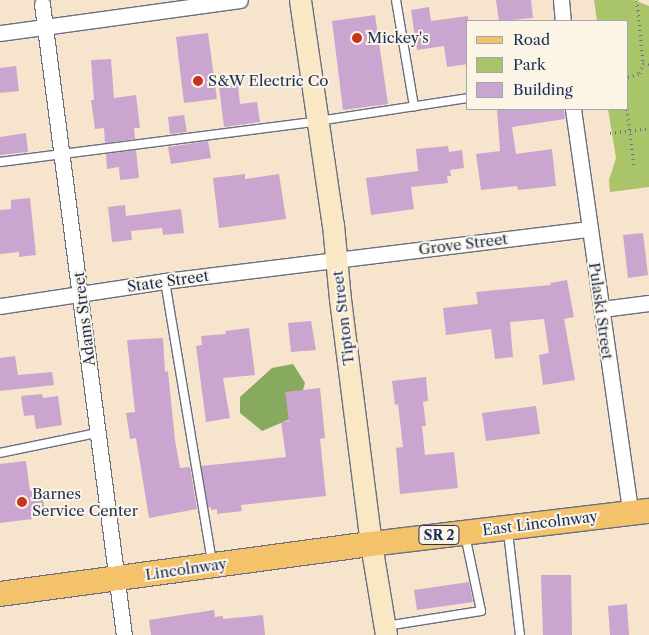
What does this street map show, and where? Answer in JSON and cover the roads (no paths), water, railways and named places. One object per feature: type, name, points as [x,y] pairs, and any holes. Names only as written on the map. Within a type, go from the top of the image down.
[{"type":"main road","name":"East Lincolnway","points":[[371,544],[639,512]]},
{"type":"main road","name":"Lincolnway","points":[[0,594],[371,544]]},
{"type":"street","points":[[0,32],[240,0]]},
{"type":"street","name":"Tipton Street","points":[[300,0],[318,120],[371,544],[385,630]]},
{"type":"street","points":[[561,0],[563,20]]},
{"type":"street","name":"Adams Street","points":[[41,2],[81,294],[124,635]]},
{"type":"street","name":"Pulaski Street","points":[[573,110],[602,309],[639,512]]},
{"type":"street","name":"Grove Street","points":[[336,261],[590,229]]},
{"type":"street","name":"State Street","points":[[0,306],[165,281],[336,261]]},
{"type":"street","points":[[602,309],[649,303]]},
{"type":"lane","points":[[396,0],[414,106]]},
{"type":"lane","points":[[0,162],[467,98]]},
{"type":"lane","points":[[165,281],[213,565]]},
{"type":"lane","points":[[0,453],[97,432]]},
{"type":"lane","points":[[508,527],[514,564],[520,635]]},
{"type":"lane","points":[[385,630],[481,611],[464,532]]},
{"type":"place","name":"Mickey's","points":[[357,38]]},
{"type":"place","name":"S&W Electric Co","points":[[198,81]]},
{"type":"place","name":"Barnes Service Center","points":[[22,502]]}]
